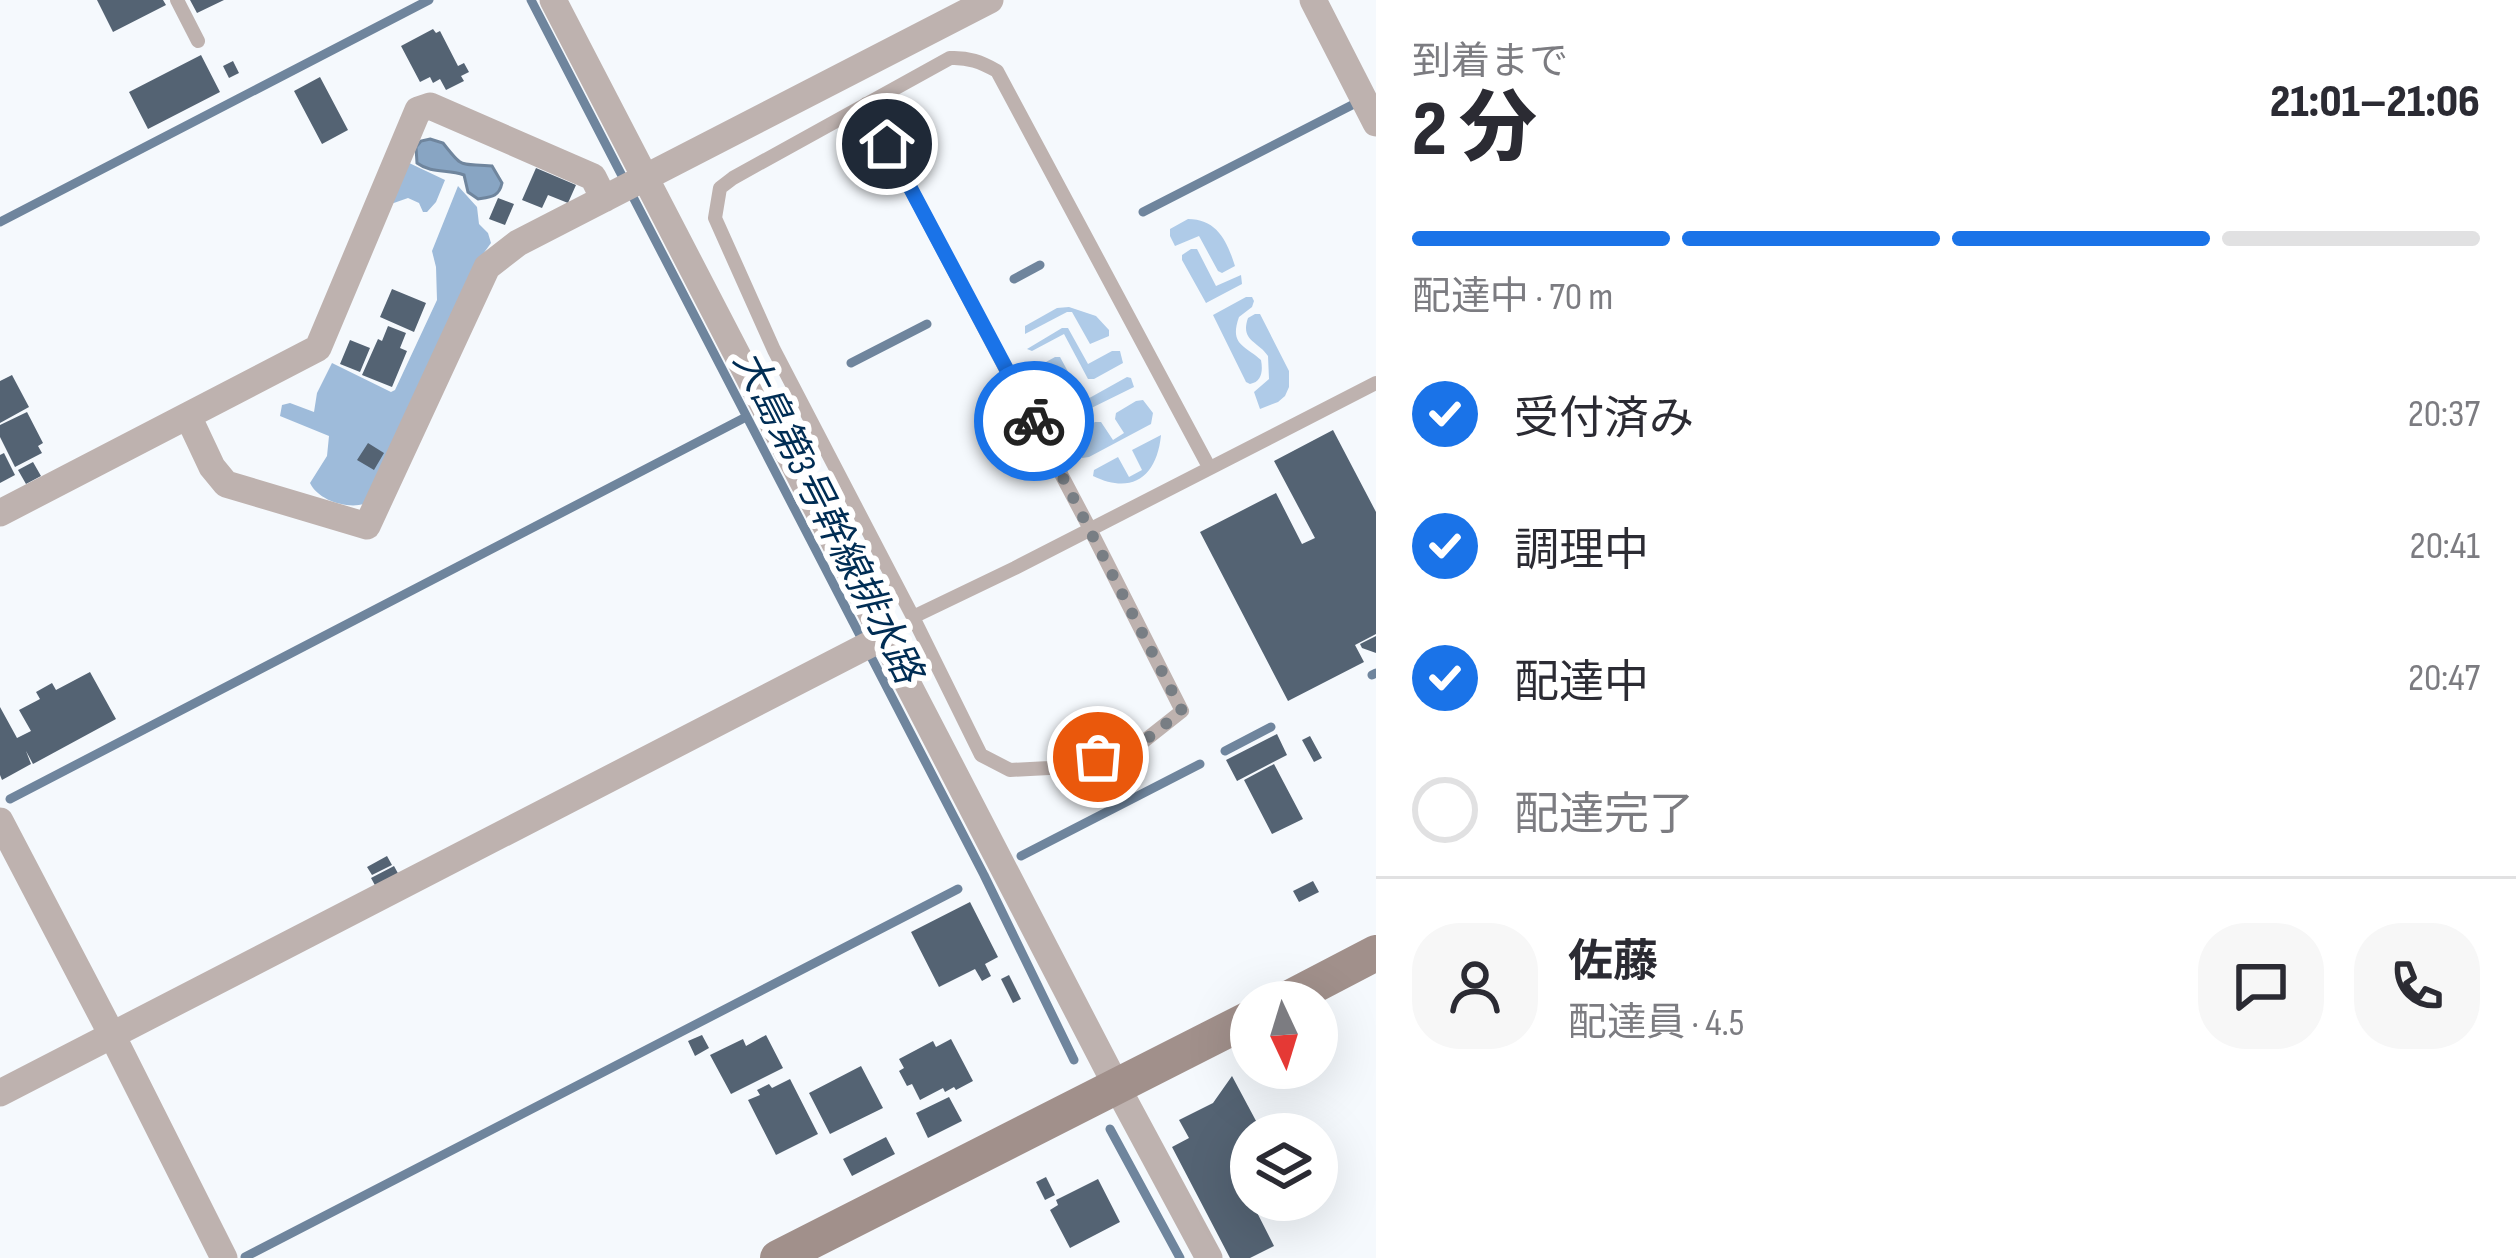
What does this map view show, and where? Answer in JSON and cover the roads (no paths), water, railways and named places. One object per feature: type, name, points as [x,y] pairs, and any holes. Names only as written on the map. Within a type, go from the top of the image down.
[{"type":"street","points":[[553,0],[626,188],[880,639],[1209,1258]]},
{"type":"street","points":[[188,416],[212,467],[226,484],[368,526],[488,267],[518,243],[990,0]]},
{"type":"street","points":[[1313,0],[1376,123]]},
{"type":"street","points":[[0,513],[318,348],[418,110],[430,106],[626,188]]},
{"type":"street","points":[[0,1093],[880,639]]},
{"type":"street","points":[[0,821],[224,1258]]},
{"type":"street","points":[[1322,981],[1376,953]]},
{"type":"street","points":[[778,1258],[1230,1029]]},
{"type":"lane","points":[[177,0],[198,41]]},
{"type":"lane","points":[[866,104],[1182,711],[1144,741],[1048,768],[1010,770],[981,755],[774,350],[715,218],[721,188],[733,178],[866,104],[950,58],[965,58],[997,71],[1210,467]]},
{"type":"lane","points":[[913,617],[1376,383]]},
{"type":"waterway","points":[[0,222],[429,0]]},
{"type":"waterway","name":"大島第3号幹線排水路","points":[[531,0],[984,875],[1074,1060]]},
{"type":"waterway","points":[[1143,212],[1354,104]]},
{"type":"waterway","points":[[1014,279],[1040,265]]},
{"type":"waterway","points":[[851,363],[927,324]]},
{"type":"waterway","points":[[10,799],[746,417]]},
{"type":"waterway","points":[[1372,675],[1376,673]]},
{"type":"waterway","points":[[1225,751],[1271,727]]},
{"type":"waterway","points":[[1021,856],[1200,764]]},
{"type":"waterway","points":[[245,1257],[958,889]]},
{"type":"waterway","points":[[1110,1129],[1180,1258]]}]
